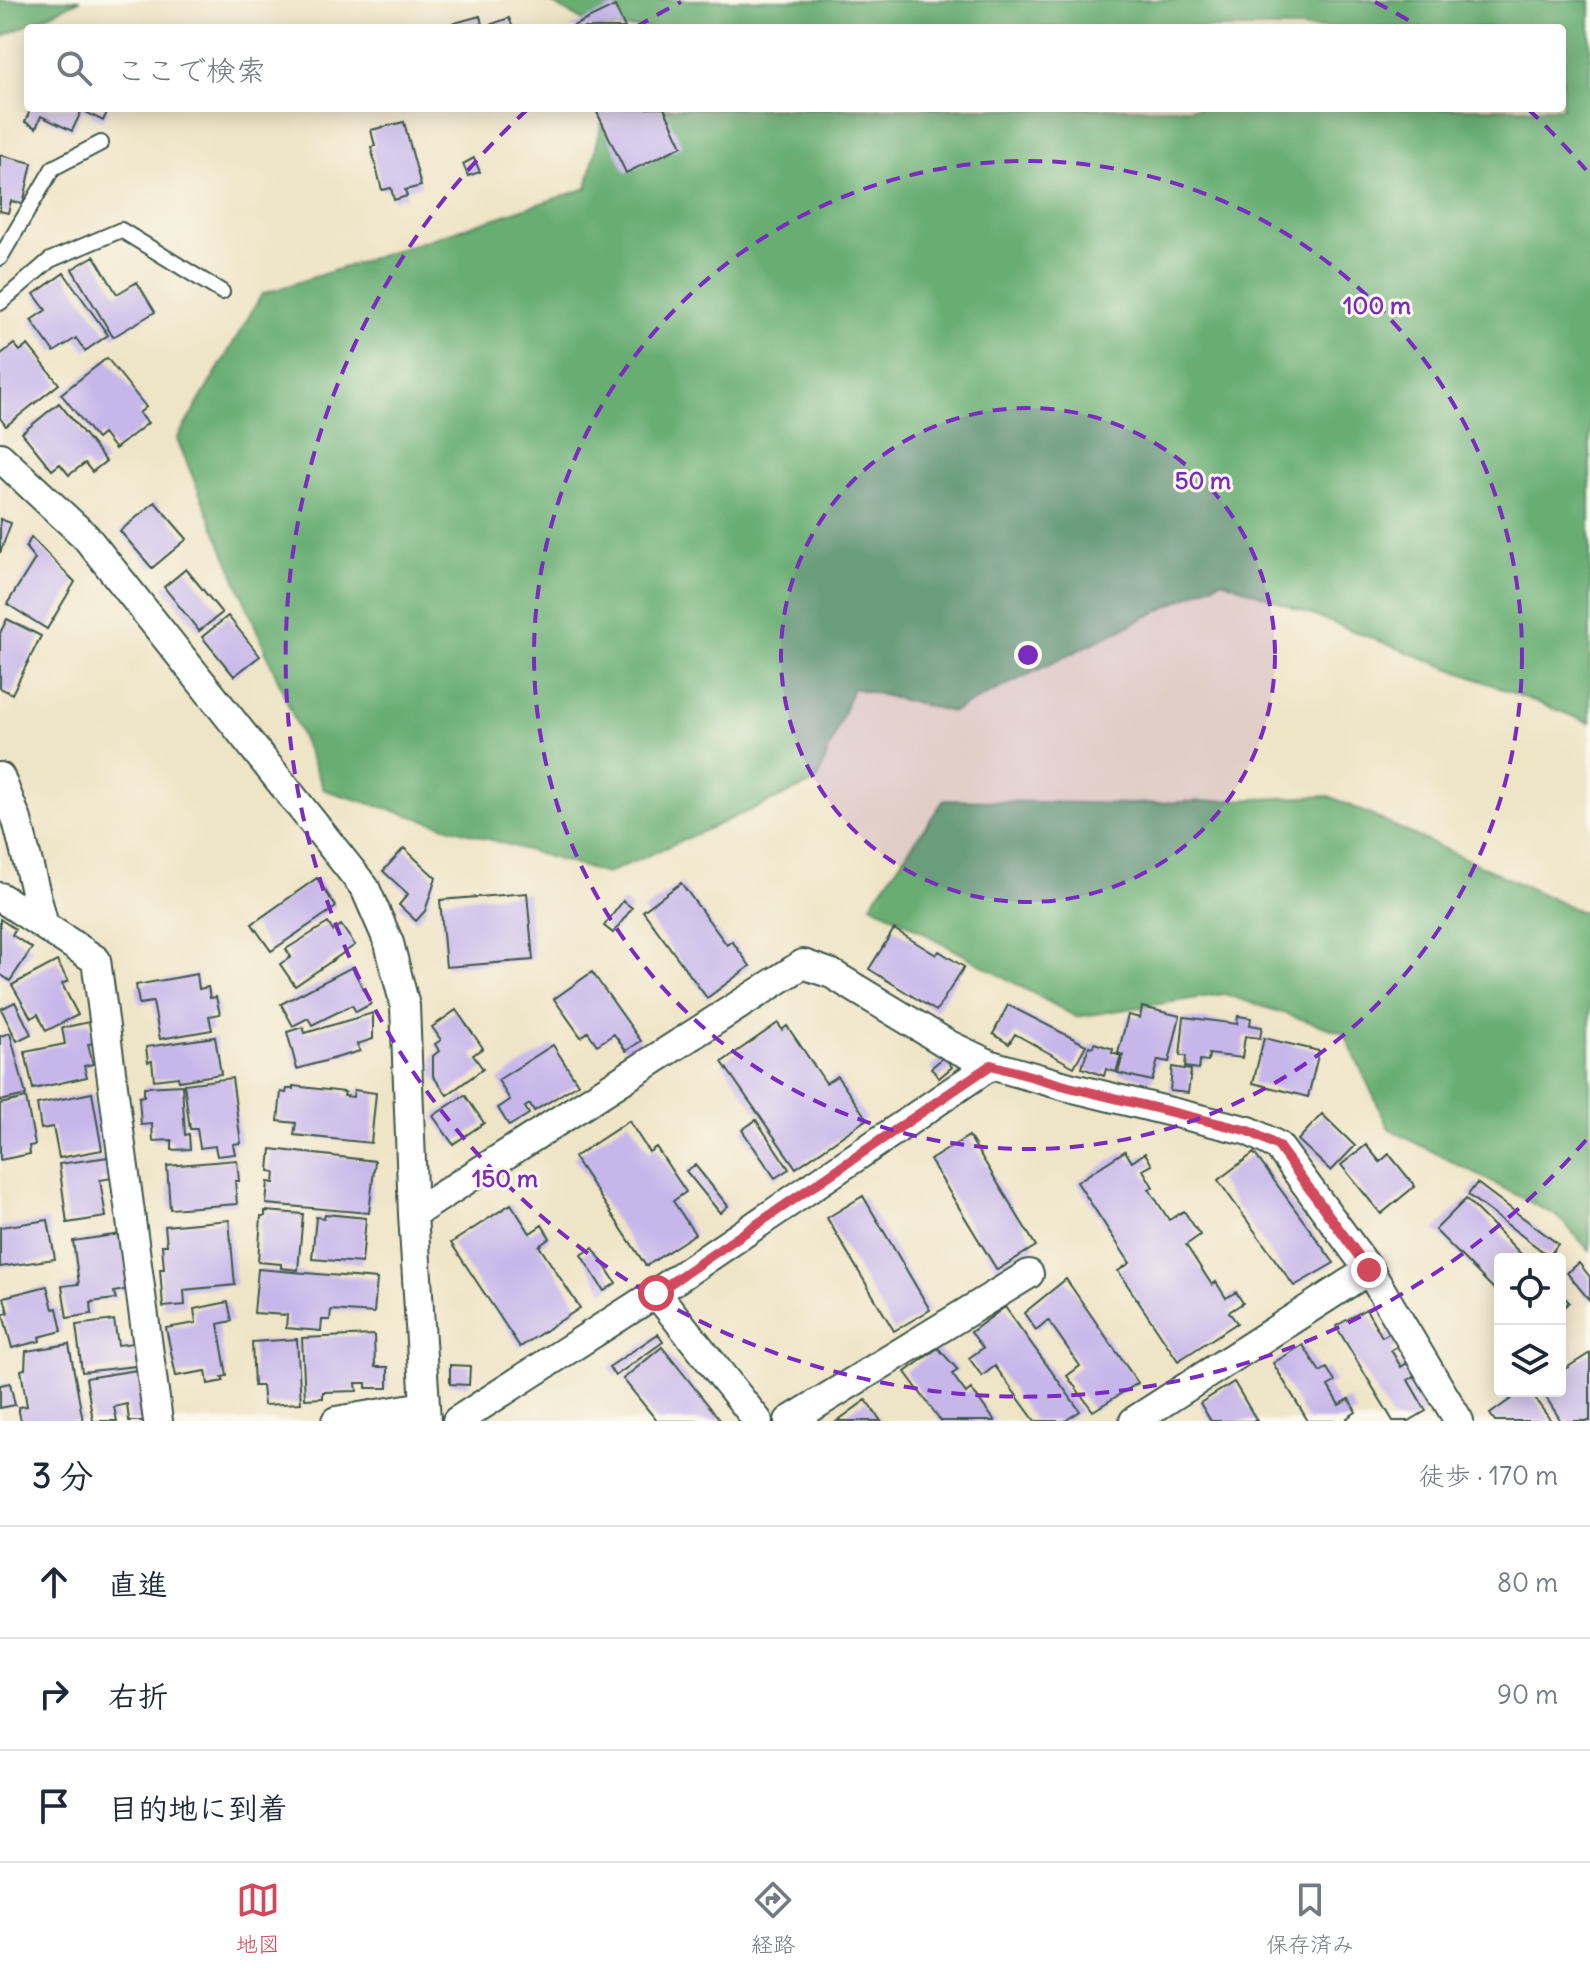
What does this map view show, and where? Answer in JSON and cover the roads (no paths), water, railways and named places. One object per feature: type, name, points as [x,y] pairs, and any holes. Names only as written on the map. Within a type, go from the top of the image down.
[{"type":"street","points":[[0,457],[86,537],[365,888],[389,943],[405,1006],[425,1413],[336,1421]]},
{"type":"street","points":[[0,777],[17,820],[44,926]]},
{"type":"street","points":[[0,897],[96,960],[158,1421]]},
{"type":"street","points":[[413,1214],[803,964],[832,974],[949,1045],[991,1065],[1249,1131],[1278,1146],[1369,1270],[1453,1419]]},
{"type":"street","points":[[457,1421],[656,1293],[991,1065]]},
{"type":"street","points":[[1149,1417],[1369,1270]]},
{"type":"street","points":[[789,1421],[1029,1274]]},
{"type":"street","points":[[656,1293],[758,1421]]},
{"type":"lane","points":[[0,258],[53,168],[101,143]]},
{"type":"lane","points":[[0,303],[50,260],[121,230],[222,292]]}]
